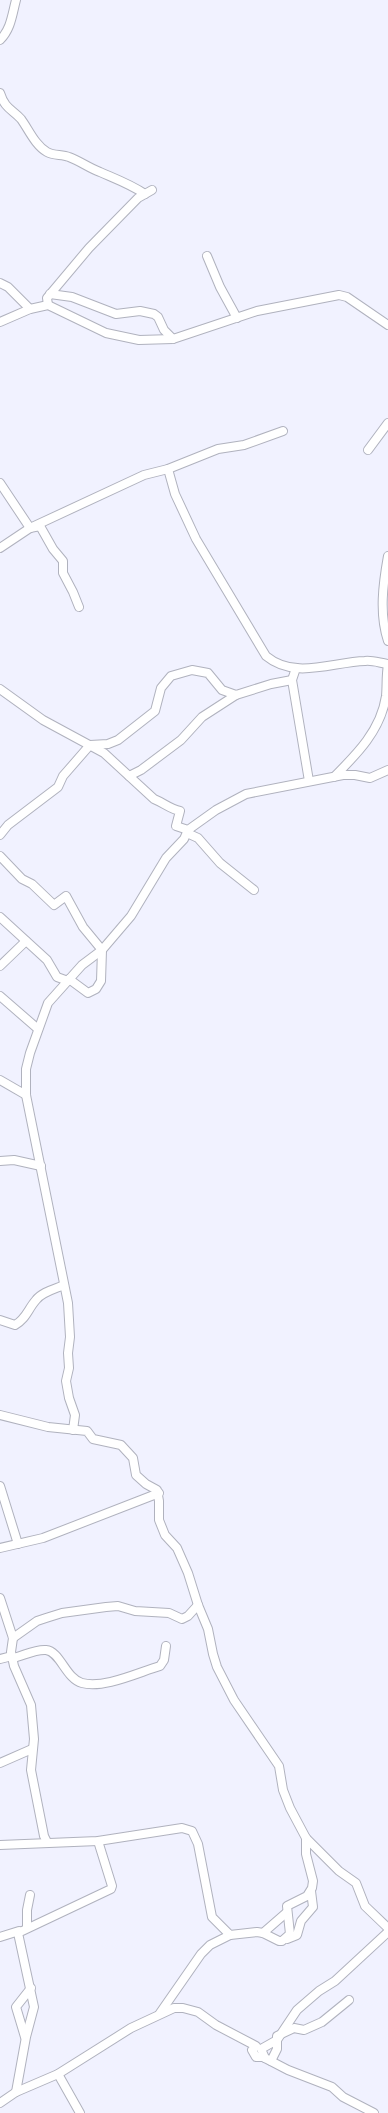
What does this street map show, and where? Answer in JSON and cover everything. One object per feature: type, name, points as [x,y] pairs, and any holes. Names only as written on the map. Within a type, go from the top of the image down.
[{"type":"street","points":[[0,40],[10,24],[16,0]]},
{"type":"street","points":[[0,93],[8,110],[20,118],[42,148],[48,153],[67,156],[101,173],[148,192],[138,198],[88,248],[47,298],[48,305]]},
{"type":"street","points":[[207,256],[220,288],[237,318]]},
{"type":"street","points":[[0,283],[8,287],[30,309]]},
{"type":"street","points":[[50,294],[72,297],[116,314],[140,312],[154,314],[173,340]]},
{"type":"street","points":[[0,322],[30,309],[48,305],[106,333],[139,340],[173,340],[257,312],[339,295],[348,297],[388,325]]},
{"type":"street","points":[[368,450],[388,423]]},
{"type":"street","points":[[0,548],[30,528],[144,475],[218,449],[244,445],[283,431]]},
{"type":"street","points":[[168,468],[175,494],[196,538],[263,653],[268,658],[296,668],[319,669],[366,660],[388,664],[385,680],[386,695],[379,720],[364,746],[334,777]]},
{"type":"street","points":[[0,483],[30,528]]},
{"type":"street","points":[[30,528],[40,526],[62,561],[63,573],[78,607]]},
{"type":"street","points":[[388,556],[382,588],[384,624],[388,641]]},
{"type":"street","points":[[296,668],[292,680],[309,780]]},
{"type":"street","points":[[0,834],[8,825],[58,787],[63,776],[90,745],[113,742],[155,711],[164,683],[180,672],[192,670],[208,672],[218,687],[228,694],[236,696]]},
{"type":"street","points":[[129,776],[142,770],[181,740],[202,717],[236,696],[271,684],[292,680]]},
{"type":"street","points":[[0,689],[43,720],[104,753],[154,799],[164,802],[170,809],[180,812],[176,826],[198,838],[220,863],[254,890]]},
{"type":"street","points":[[73,1430],[75,1415],[68,1398],[66,1382],[69,1368],[70,1334],[68,1303],[26,1096],[26,1069],[48,1002],[82,965],[102,950],[131,916],[160,867],[188,832],[216,810],[246,794],[309,780],[355,775],[370,778],[388,770]]},
{"type":"street","points":[[0,856],[22,879],[32,884],[54,905],[66,896],[83,927],[102,950],[101,981],[96,989],[88,993],[69,980],[57,977],[47,960],[0,917]]},
{"type":"street","points":[[0,966],[26,941]]},
{"type":"street","points":[[0,996],[38,1029]]},
{"type":"street","points":[[0,1080],[26,1096]]},
{"type":"street","points":[[0,1162],[14,1160],[40,1166]]},
{"type":"street","points":[[0,1320],[15,1325],[23,1320],[35,1300],[64,1285]]},
{"type":"street","points":[[0,1415],[48,1426],[87,1431],[91,1438],[101,1442],[121,1445],[133,1458],[136,1475],[159,1493],[159,1520],[165,1535],[174,1544],[181,1556],[208,1629],[213,1654],[223,1680],[234,1700],[279,1766],[283,1790],[306,1838],[340,1871],[356,1883],[366,1907],[388,1928]]},
{"type":"street","points":[[0,1486],[18,1544]]},
{"type":"street","points":[[0,1548],[43,1538],[159,1493]]},
{"type":"street","points":[[0,1598],[13,1638],[12,1657],[14,1666],[31,1705],[31,1770],[44,1836],[47,1842]]},
{"type":"street","points":[[13,1638],[37,1621],[62,1613],[118,1606],[135,1611],[169,1613],[182,1618],[188,1616],[198,1605]]},
{"type":"street","points":[[0,1659],[48,1650],[53,1652],[68,1673],[78,1682],[84,1684],[108,1683],[160,1666],[164,1660],[166,1646]]},
{"type":"street","points":[[0,1763],[32,1749]]},
{"type":"street","points":[[0,1845],[47,1842],[62,1844],[98,1841],[182,1828],[192,1831],[198,1844],[212,1917],[230,1935]]},
{"type":"street","points":[[159,2014],[201,1954],[210,1945],[230,1935],[247,1932],[263,1933],[282,1941],[297,1935],[301,1921],[313,1907],[311,1891],[314,1880],[306,1854],[306,1838]]},
{"type":"street","points":[[0,1937],[19,1931],[111,1889],[112,1886],[98,1841]]},
{"type":"street","points":[[282,1941],[290,1934],[286,1913],[287,1906],[307,1896],[311,1891]]},
{"type":"street","points":[[27,1927],[26,1910],[30,1895]]},
{"type":"street","points":[[263,1933],[286,1913]]},
{"type":"street","points":[[16,2092],[34,2007],[19,1931]]},
{"type":"street","points":[[268,2059],[277,2049],[279,2037],[297,2010],[319,1991],[335,1981],[388,1932]]},
{"type":"street","points":[[26,2039],[16,2007],[31,1988]]},
{"type":"street","points":[[268,2059],[261,2050],[294,2028],[304,2030],[322,2022],[349,2000]]},
{"type":"street","points":[[0,2104],[16,2092],[58,2074],[131,2028],[178,2007],[198,2012],[216,2025],[256,2046],[252,2050],[256,2057],[268,2059],[288,2070],[332,2087],[343,2096],[374,2113]]},
{"type":"street","points":[[58,2074],[80,2113]]}]
